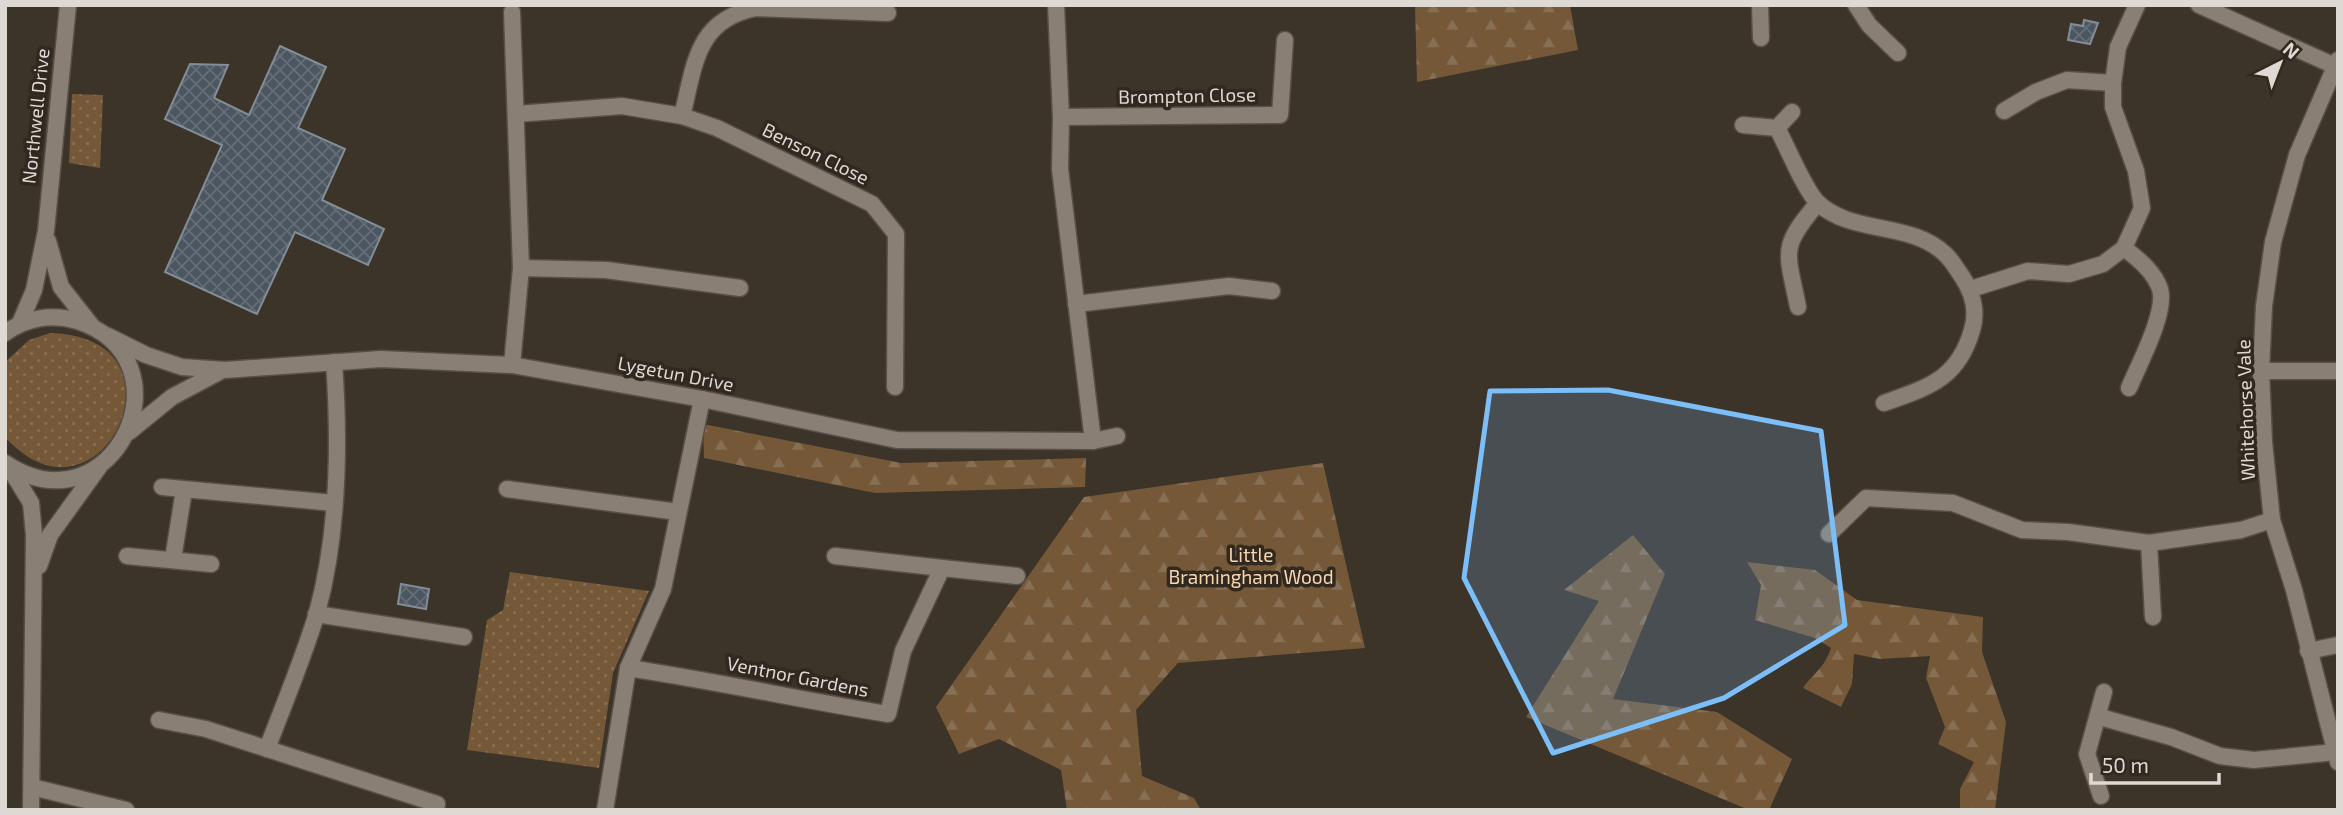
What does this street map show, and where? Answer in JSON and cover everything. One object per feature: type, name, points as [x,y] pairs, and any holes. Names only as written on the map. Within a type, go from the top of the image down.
[{"type":"street","name":"Northwell Drive","points":[[20,323],[34,290],[46,231],[68,5]]},
{"type":"street","points":[[1056,5],[1061,117],[1060,169],[1093,440]]},
{"type":"street","points":[[1760,5],[1761,38]]},
{"type":"street","points":[[1856,5],[1869,25],[1898,53]]},
{"type":"street","points":[[1971,289],[2028,271],[2068,274],[2103,264],[2124,248],[2142,208],[2136,171],[2113,107],[2113,83],[2118,47],[2137,5]]},
{"type":"street","points":[[2199,5],[2336,63]]},
{"type":"street","points":[[682,116],[696,60],[706,39],[720,20],[736,12],[757,8],[888,13]]},
{"type":"street","points":[[512,12],[521,268],[512,365]]},
{"type":"street","name":"Brompton Close","points":[[1061,117],[1280,115],[1285,40]]},
{"type":"street","name":"Whitehorse Vale","points":[[2336,63],[2297,155],[2273,242],[2264,306],[2261,371],[2264,442],[2272,520],[2294,590],[2337,757]]},
{"type":"street","points":[[2004,111],[2036,92],[2067,80],[2113,83]]},
{"type":"street","name":"Benson Close","points":[[516,114],[622,106],[682,116],[717,128],[872,204],[886,218],[896,234],[898,255],[895,387]]},
{"type":"street","points":[[1777,128],[1792,112]]},
{"type":"street","points":[[1743,125],[1777,128]]},
{"type":"street","points":[[1777,128],[1818,202],[1832,212],[1863,224],[1910,235],[1945,253],[1971,289],[1975,321],[1965,355],[1936,384],[1884,403]]},
{"type":"street","points":[[1798,307],[1788,254],[1793,232],[1818,202]]},
{"type":"street","name":"Northwell Drive","points":[[46,231],[54,271],[61,288],[91,325]]},
{"type":"street","points":[[2124,248],[2148,268],[2160,288],[2161,306],[2129,388]]},
{"type":"street","points":[[521,268],[606,270],[740,288]]},
{"type":"street","points":[[1076,304],[1230,286],[1272,292]]},
{"type":"street","points":[[5,333],[20,323],[44,317],[68,318],[91,325],[107,336],[124,356],[134,380],[135,407],[129,432]]},
{"type":"street","name":"Lygetun Drive","points":[[107,336],[146,355],[182,368],[225,370],[393,359],[512,365],[702,399],[897,440],[1093,440],[1117,436]]},
{"type":"street","points":[[267,749],[316,614],[325,577],[338,459],[334,362]]},
{"type":"street","points":[[36,577],[50,535],[99,467],[111,457],[129,432],[172,397],[225,370]]},
{"type":"street","points":[[2261,371],[2338,371]]},
{"type":"street","points":[[605,810],[628,668],[663,589],[702,399]]},
{"type":"street","points":[[6,464],[29,476],[53,480],[76,477],[99,467]]},
{"type":"street","points":[[6,464],[31,503],[36,577],[31,810]]},
{"type":"street","points":[[162,487],[334,503]]},
{"type":"street","points":[[506,489],[678,512]]},
{"type":"street","points":[[173,559],[184,490]]},
{"type":"street","points":[[1829,534],[1867,498],[1953,503],[2022,530],[2068,532],[2149,543],[2241,530],[2272,520]]},
{"type":"street","points":[[2149,543],[2152,617]]},
{"type":"street","points":[[127,556],[211,564]]},
{"type":"street","points":[[835,556],[1017,576]]},
{"type":"street","name":"Ventnor Gardens","points":[[628,668],[736,684],[792,698],[888,714],[903,651],[942,568]]},
{"type":"street","points":[[316,614],[464,637]]},
{"type":"street","points":[[2308,651],[2338,645]]},
{"type":"street","points":[[2101,796],[2087,754],[2104,692]]},
{"type":"street","points":[[2099,717],[2171,737],[2220,756],[2254,760],[2337,757]]},
{"type":"street","points":[[159,720],[206,729],[437,804],[436,810]]},
{"type":"street","points":[[32,787],[126,810]]},
{"type":"highlighted area","points":[[1608,390],[1821,431],[1845,625],[1724,698],[1553,753],[1464,578],[1490,391]]},
{"type":"green space","points":[[1415,5],[1570,5],[1578,50],[1417,82]]},
{"type":"green space","points":[[72,94],[103,95],[100,168],[69,163]]},
{"type":"green space","points":[[50,333],[94,343],[119,365],[126,395],[119,426],[100,451],[73,466],[40,463],[5,437],[5,362],[29,340]]},
{"type":"green space","points":[[703,424],[901,463],[1086,458],[1085,487],[875,493],[704,458]]},
{"type":"green space","name":"Little Bramingham Wood","points":[[1323,463],[1365,648],[1178,663],[1136,710],[1142,776],[1194,798],[1201,810],[1067,810],[1061,770],[999,739],[959,754],[936,707],[1084,497]]},
{"type":"green space","points":[[1633,535],[1665,574],[1613,699],[1717,712],[1792,759],[1769,810],[1749,810],[1526,717],[1599,601],[1564,590]]},
{"type":"green space","points":[[1747,562],[1815,570],[1857,600],[1983,617],[1982,652],[2006,722],[1995,810],[1960,810],[1960,789],[1974,762],[1938,744],[1945,727],[1926,678],[1930,656],[1880,659],[1854,654],[1852,684],[1841,707],[1803,688],[1822,665],[1831,648],[1815,638],[1755,620],[1761,585]]},
{"type":"green space","points":[[510,572],[649,591],[613,673],[599,768],[467,750],[487,620],[503,610]]},
{"type":"building","points":[[2084,20],[2098,23],[2090,44],[2068,40],[2071,24],[2083,26]]},
{"type":"building","points":[[280,46],[326,67],[298,128],[345,149],[322,200],[384,229],[368,265],[295,232],[257,314],[165,272],[222,145],[165,119],[190,64],[228,65],[214,98],[249,115]]},
{"type":"building","points":[[401,584],[429,589],[426,609],[398,604]]}]
